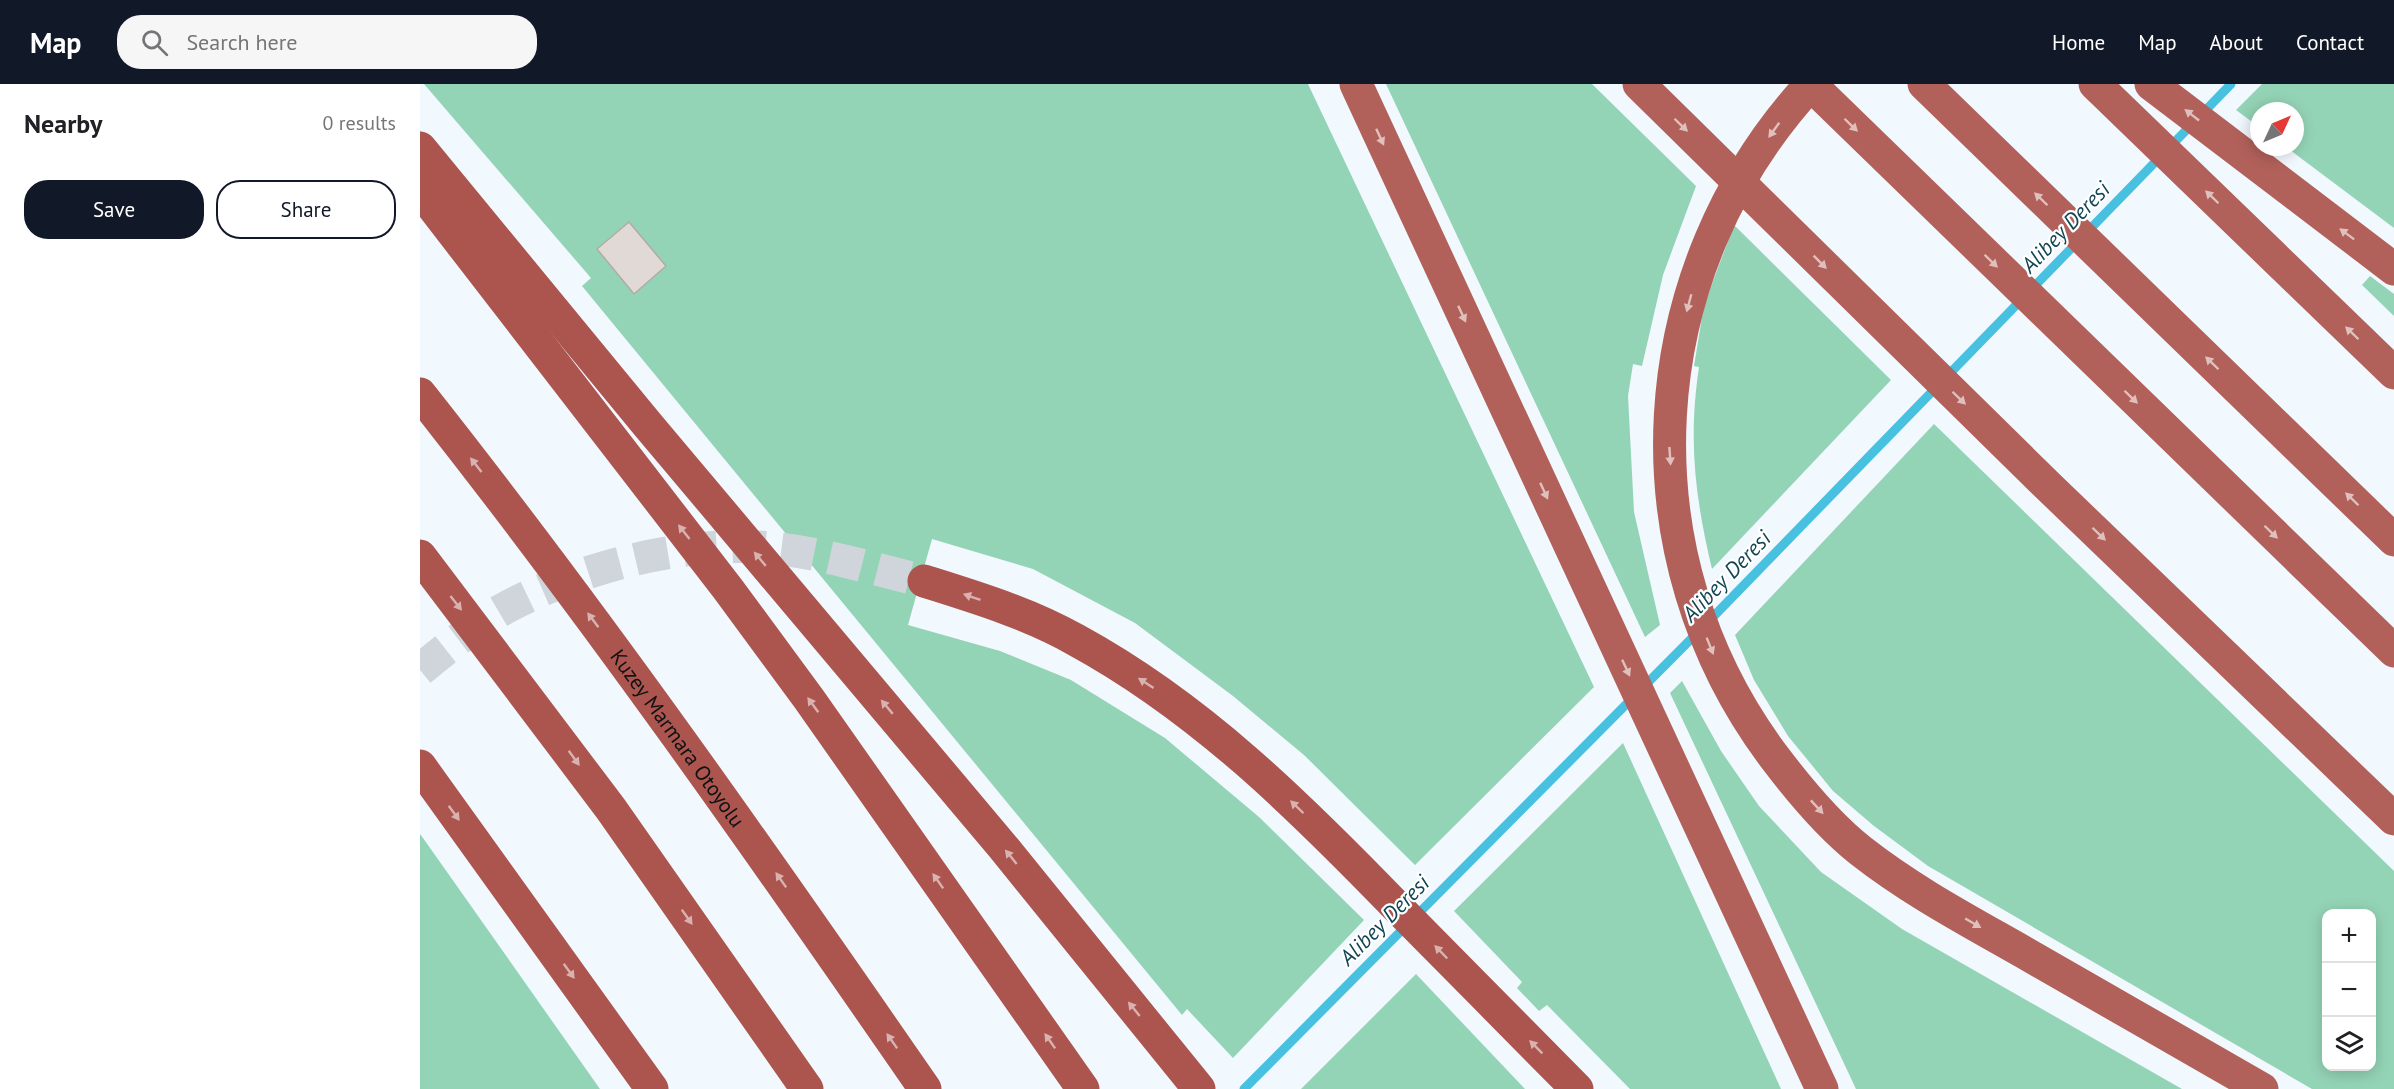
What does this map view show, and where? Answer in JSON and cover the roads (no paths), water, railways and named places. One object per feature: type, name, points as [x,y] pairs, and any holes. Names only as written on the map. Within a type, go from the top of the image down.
[{"type":"highway","points":[[1356,84],[1822,1089]]},
{"type":"highway","points":[[1639,84],[2048,486],[2394,819]]},
{"type":"highway","points":[[2262,1089],[1918,891],[1859,849],[1795,784],[1758,735],[1734,698],[1696,610],[1680,550],[1672,497],[1669,446],[1670,398],[1677,351],[1689,302],[1702,257],[1720,216],[1745,171],[1774,129],[1810,84],[2394,651]]},
{"type":"highway","points":[[1923,84],[2394,540]]},
{"type":"highway","points":[[2095,84],[2394,373]]},
{"type":"highway","points":[[2151,84],[2394,268]]},
{"type":"highway","points":[[420,148],[980,819],[1199,1089]]},
{"type":"highway","points":[[420,190],[735,598],[870,784],[1083,1089]]},
{"type":"highway","name":"Kuzey Marmara Otoyolu","points":[[420,394],[497,492],[646,691],[748,832],[925,1089]]},
{"type":"highway","points":[[420,556],[605,800],[807,1089]]},
{"type":"highway","points":[[924,581],[1018,613],[1074,639],[1166,696],[1263,774],[1339,847],[1577,1089]]},
{"type":"highway","points":[[420,766],[652,1089]]},
{"type":"waterway","name":"Alibey Deresi","points":[[1710,620],[2231,84]]},
{"type":"waterway","name":"Alibey Deresi","points":[[1244,1089],[1700,630]]},
{"type":"tunnel","points":[[420,670],[485,620],[539,591],[606,567],[677,551],[747,547],[781,549],[835,559],[924,581]]}]
